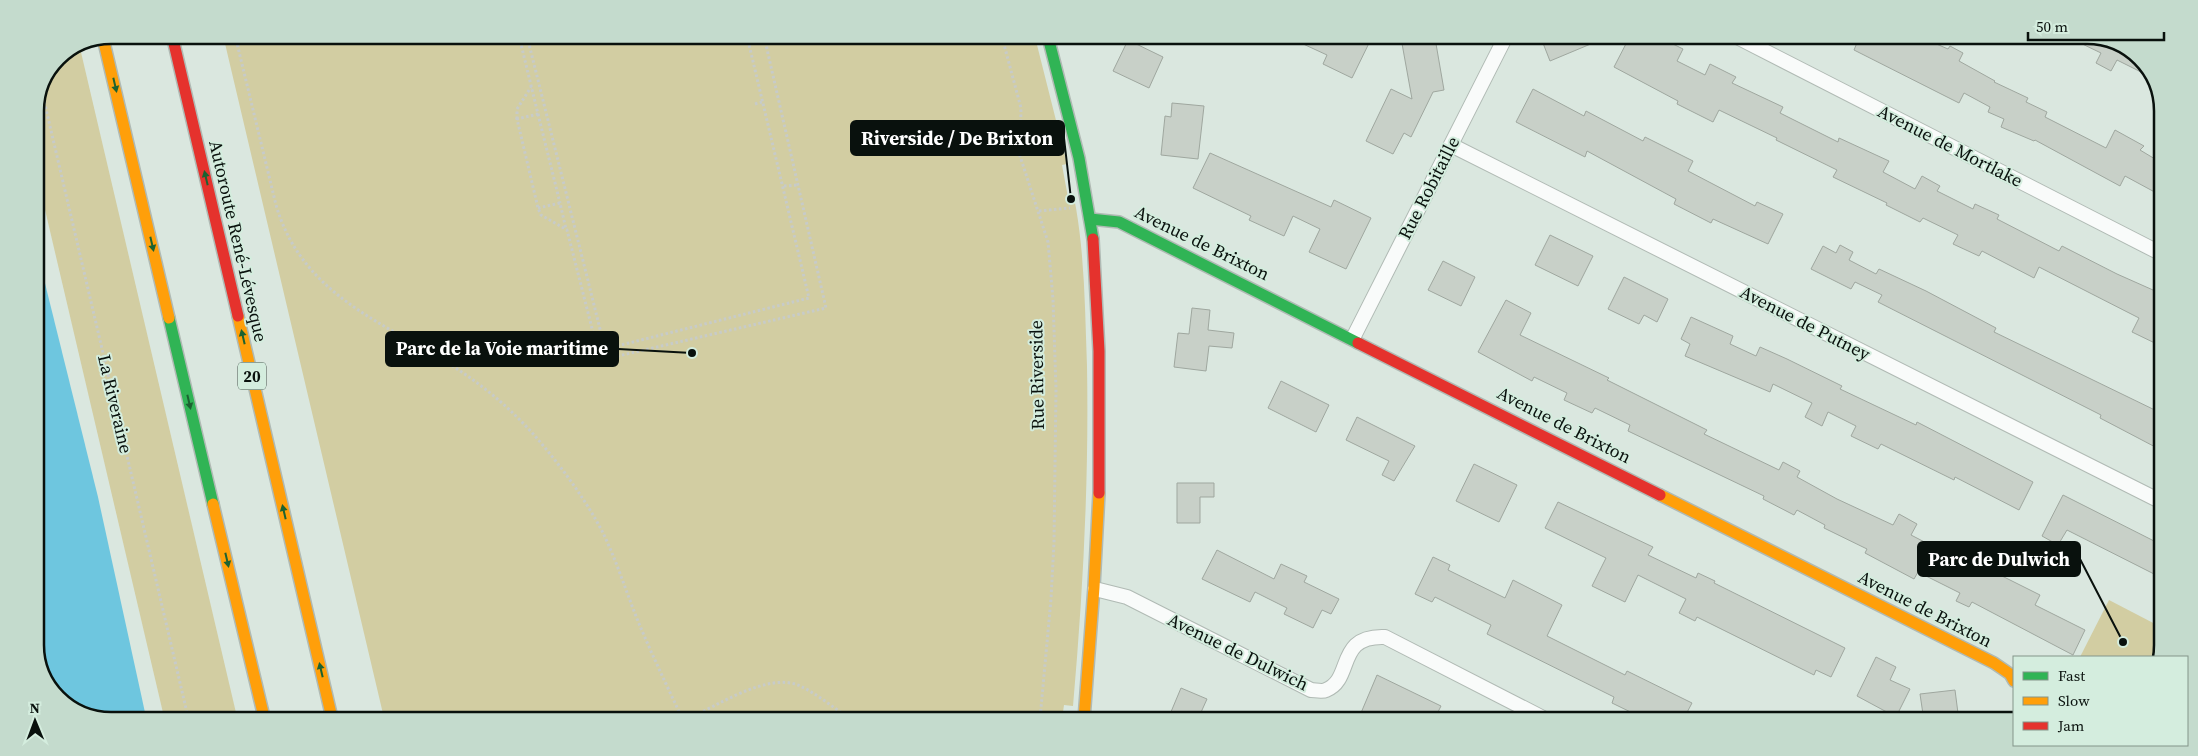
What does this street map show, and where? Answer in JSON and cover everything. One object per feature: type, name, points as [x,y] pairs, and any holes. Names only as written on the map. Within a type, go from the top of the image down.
[{"type":"main road","points":[[105,44],[263,712]]},
{"type":"main road","name":"Autoroute René-Lévesque","points":[[174,44],[331,712]]},
{"type":"main road","points":[[1050,44],[1080,166],[1090,219],[1096,273],[1100,403],[1095,589],[1085,712]]},
{"type":"main road","name":"Avenue de Brixton","points":[[1090,219],[1119,222],[1353,338],[1994,663],[2010,674],[2013,679]]},
{"type":"street","name":"Rue Robitaille","points":[[1353,338],[1502,44]]},
{"type":"street","name":"Avenue de Mortlake","points":[[1751,44],[2154,250]]},
{"type":"street","name":"Avenue de Putney","points":[[1450,145],[2154,498]]},
{"type":"street","name":"Avenue de Dulwich","points":[[1095,589],[1126,597],[1311,690],[1326,691],[1335,684],[1357,642],[1370,636],[1385,637],[1531,712]]},
{"type":"path","points":[[237,44],[277,210],[293,244],[311,270],[332,292],[366,316],[456,368],[485,389],[525,425],[553,458],[602,533],[648,644],[679,712]]},
{"type":"path","points":[[520,44],[599,356],[605,358],[826,308],[766,44]]},
{"type":"path","points":[[529,44],[605,349],[809,298],[782,190],[784,186],[768,116],[762,102],[749,44]]},
{"type":"path","name":"Rue Riverside","points":[[1004,44],[1021,108],[1020,156],[1039,210],[1051,263],[1056,350],[1054,587],[1041,712]]},
{"type":"path","points":[[531,87],[517,110],[517,119],[538,208],[542,215],[567,230]]},
{"type":"path","points":[[755,104],[762,102]]},
{"type":"path","name":"La Riveraine","points":[[45,103],[187,712]]},
{"type":"path","points":[[517,119],[538,114]]},
{"type":"path","points":[[549,159],[557,156]]},
{"type":"path","points":[[784,186],[798,185]]},
{"type":"path","points":[[538,208],[560,203]]},
{"type":"path","points":[[1039,210],[1076,208]]},
{"type":"path","points":[[702,712],[744,692],[780,682],[800,686],[839,712]]},
{"type":"shaded area","points":[[225,44],[1037,44],[1067,164],[1062,165],[1069,203],[1075,203],[1076,208],[1084,287],[1087,366],[1086,494],[1080,621],[1073,706],[1064,705],[1063,712],[383,712]]},
{"type":"shaded area","points":[[81,51],[236,712],[163,712],[44,205],[45,98],[55,73],[63,63]]},
{"type":"shaded area","points":[[2109,600],[2154,623],[2154,656],[2081,656]]},
{"type":"water","points":[[44,279],[98,497],[145,712],[98,711],[81,705],[63,693],[53,679],[45,658]]},
{"type":"building","points":[[1126,44],[1136,44],[1163,57],[1149,88],[1113,71]]},
{"type":"building","points":[[1303,44],[1369,44],[1352,78],[1323,64],[1327,55]]},
{"type":"building","points":[[1402,44],[1436,44],[1444,90],[1433,92],[1411,137],[1404,133],[1393,154],[1366,141],[1391,89],[1412,99]]},
{"type":"building","points":[[1543,44],[1591,44],[1550,61]]},
{"type":"building","points":[[1626,44],[1673,44],[1683,49],[1677,61],[1705,75],[1710,64],[1736,77],[1732,83],[1783,107],[1780,113],[1838,142],[1839,138],[1889,161],[1883,172],[1915,189],[1922,176],[1940,186],[1937,191],[1973,209],[1975,204],[1999,215],[1997,219],[2059,251],[2062,246],[2154,290],[2154,343],[2132,332],[2139,318],[2039,267],[2034,278],[1982,251],[1979,256],[1953,244],[1958,235],[1923,218],[1920,222],[1886,205],[1887,203],[1833,177],[1837,170],[1776,140],[1777,138],[1719,110],[1713,122],[1677,104],[1678,101],[1614,67]]},
{"type":"building","points":[[1856,44],[1936,44],[1948,49],[1950,46],[1963,53],[1959,61],[1994,82],[2028,98],[2026,102],[2047,112],[2045,117],[2106,148],[2115,130],[2144,146],[2140,150],[2154,158],[2154,192],[2125,176],[2120,186],[2035,140],[2001,127],[2004,119],[1988,112],[1990,107],[1964,93],[1959,103],[1854,50]]},
{"type":"building","points":[[2082,44],[2109,47],[2125,55],[2135,63],[2142,72],[2117,60],[2111,71],[2096,63],[2101,53]]},
{"type":"building","points":[[1533,89],[1584,116],[1586,111],[1643,141],[1645,137],[1693,161],[1688,171],[1755,206],[1757,202],[1783,214],[1768,244],[1713,219],[1711,223],[1674,204],[1676,199],[1587,151],[1585,157],[1516,122]]},
{"type":"building","points":[[1172,103],[1204,106],[1198,159],[1161,155],[1165,116],[1171,117]]},
{"type":"building","points":[[1210,153],[1331,207],[1334,200],[1371,218],[1346,269],[1309,252],[1320,229],[1293,216],[1284,236],[1249,220],[1251,216],[1193,188]]},
{"type":"building","points":[[1550,235],[1593,256],[1578,286],[1535,265]]},
{"type":"building","points":[[1840,245],[1853,252],[1849,260],[1876,274],[1879,269],[1926,291],[1996,328],[1994,332],[2154,410],[2154,446],[2100,418],[2101,415],[1878,302],[1882,295],[1855,282],[1851,289],[1811,269],[1823,246],[1836,253]]},
{"type":"building","points":[[1443,261],[1475,277],[1461,306],[1428,290]]},
{"type":"building","points":[[1624,277],[1668,299],[1657,322],[1644,315],[1639,324],[1608,309]]},
{"type":"building","points":[[1506,300],[1531,313],[1520,335],[1609,378],[1607,380],[1707,430],[1704,434],[1779,470],[1783,462],[1800,471],[1797,477],[1837,499],[1893,525],[1899,514],[1917,524],[1911,535],[1938,549],[1940,545],[2040,595],[2035,605],[2085,630],[2073,655],[1972,602],[1969,607],[1956,601],[1960,593],[1918,572],[1914,579],[1865,553],[1867,549],[1824,528],[1825,525],[1797,510],[1794,515],[1763,499],[1764,496],[1628,431],[1630,425],[1595,408],[1592,413],[1564,400],[1567,393],[1534,377],[1532,381],[1478,352]]},
{"type":"building","points":[[1192,308],[1210,310],[1208,330],[1234,333],[1232,348],[1209,346],[1206,371],[1174,367],[1178,333],[1189,334]]},
{"type":"building","points":[[1691,317],[1733,336],[1730,344],[1756,356],[1760,347],[1787,359],[1842,386],[1840,389],[1916,425],[1917,422],[2033,482],[2019,510],[1955,477],[1954,480],[1881,444],[1878,449],[1851,436],[1856,426],[1828,412],[1822,426],[1805,417],[1812,403],[1773,384],[1770,392],[1685,356],[1690,344],[1681,339]]},
{"type":"building","points":[[1281,381],[1329,405],[1316,432],[1268,408]]},
{"type":"building","points":[[1357,417],[1415,446],[1394,481],[1382,475],[1389,461],[1346,440]]},
{"type":"building","points":[[1474,464],[1517,485],[1499,522],[1456,501]]},
{"type":"building","points":[[1177,483],[1214,483],[1214,497],[1200,497],[1200,523],[1177,523]]},
{"type":"building","points":[[2063,495],[2154,541],[2154,574],[2067,530],[2058,545],[2042,536]]},
{"type":"building","points":[[1558,502],[1653,547],[1648,555],[1696,578],[1698,573],[1715,581],[1714,583],[1845,648],[1831,677],[1816,670],[1814,675],[1697,617],[1695,621],[1679,613],[1686,599],[1638,575],[1625,602],[1592,586],[1606,558],[1545,528]]},
{"type":"building","points":[[1217,550],[1274,579],[1281,564],[1307,576],[1304,582],[1339,599],[1331,614],[1322,610],[1313,628],[1284,614],[1287,608],[1255,592],[1250,602],[1202,579]]},
{"type":"building","points":[[1433,557],[1450,565],[1448,570],[1505,598],[1513,580],[1562,605],[1547,636],[1625,675],[1627,671],[1692,703],[1687,712],[1631,712],[1612,703],[1614,697],[1487,634],[1491,625],[1435,597],[1432,602],[1415,594]]},
{"type":"building","points":[[1876,657],[1896,667],[1890,680],[1910,689],[1898,712],[1887,712],[1857,696]]},
{"type":"building","points":[[1377,675],[1441,706],[1438,712],[1361,712]]},
{"type":"building","points":[[1181,688],[1207,699],[1201,712],[1171,712]]},
{"type":"building","points":[[1955,690],[1958,712],[1923,712],[1920,694]]},
{"type":"traffic: fast","points":[[1050,44],[1079,158],[1093,239]]},
{"type":"traffic: fast","points":[[1090,219],[1119,222],[1358,343]]},
{"type":"traffic: fast","points":[[169,318],[213,504]]},
{"type":"traffic: slow","points":[[105,44],[169,318]]},
{"type":"traffic: slow","points":[[238,316],[331,712]]},
{"type":"traffic: slow","points":[[1085,712],[1099,493]]},
{"type":"traffic: slow","points":[[1660,495],[1994,663],[2010,674],[2013,679]]},
{"type":"traffic: slow","points":[[213,504],[263,712]]},
{"type":"traffic: jam","points":[[174,44],[238,316]]},
{"type":"traffic: jam","points":[[1093,239],[1099,351],[1099,493]]},
{"type":"traffic: jam","points":[[1358,343],[1660,495]]},
{"type":"place","name":"Riverside / De Brixton","points":[[1071,199]]},
{"type":"place","name":"Parc de la Voie maritime","points":[[692,353]]},
{"type":"place","name":"Parc de Dulwich","points":[[2123,642]]}]
